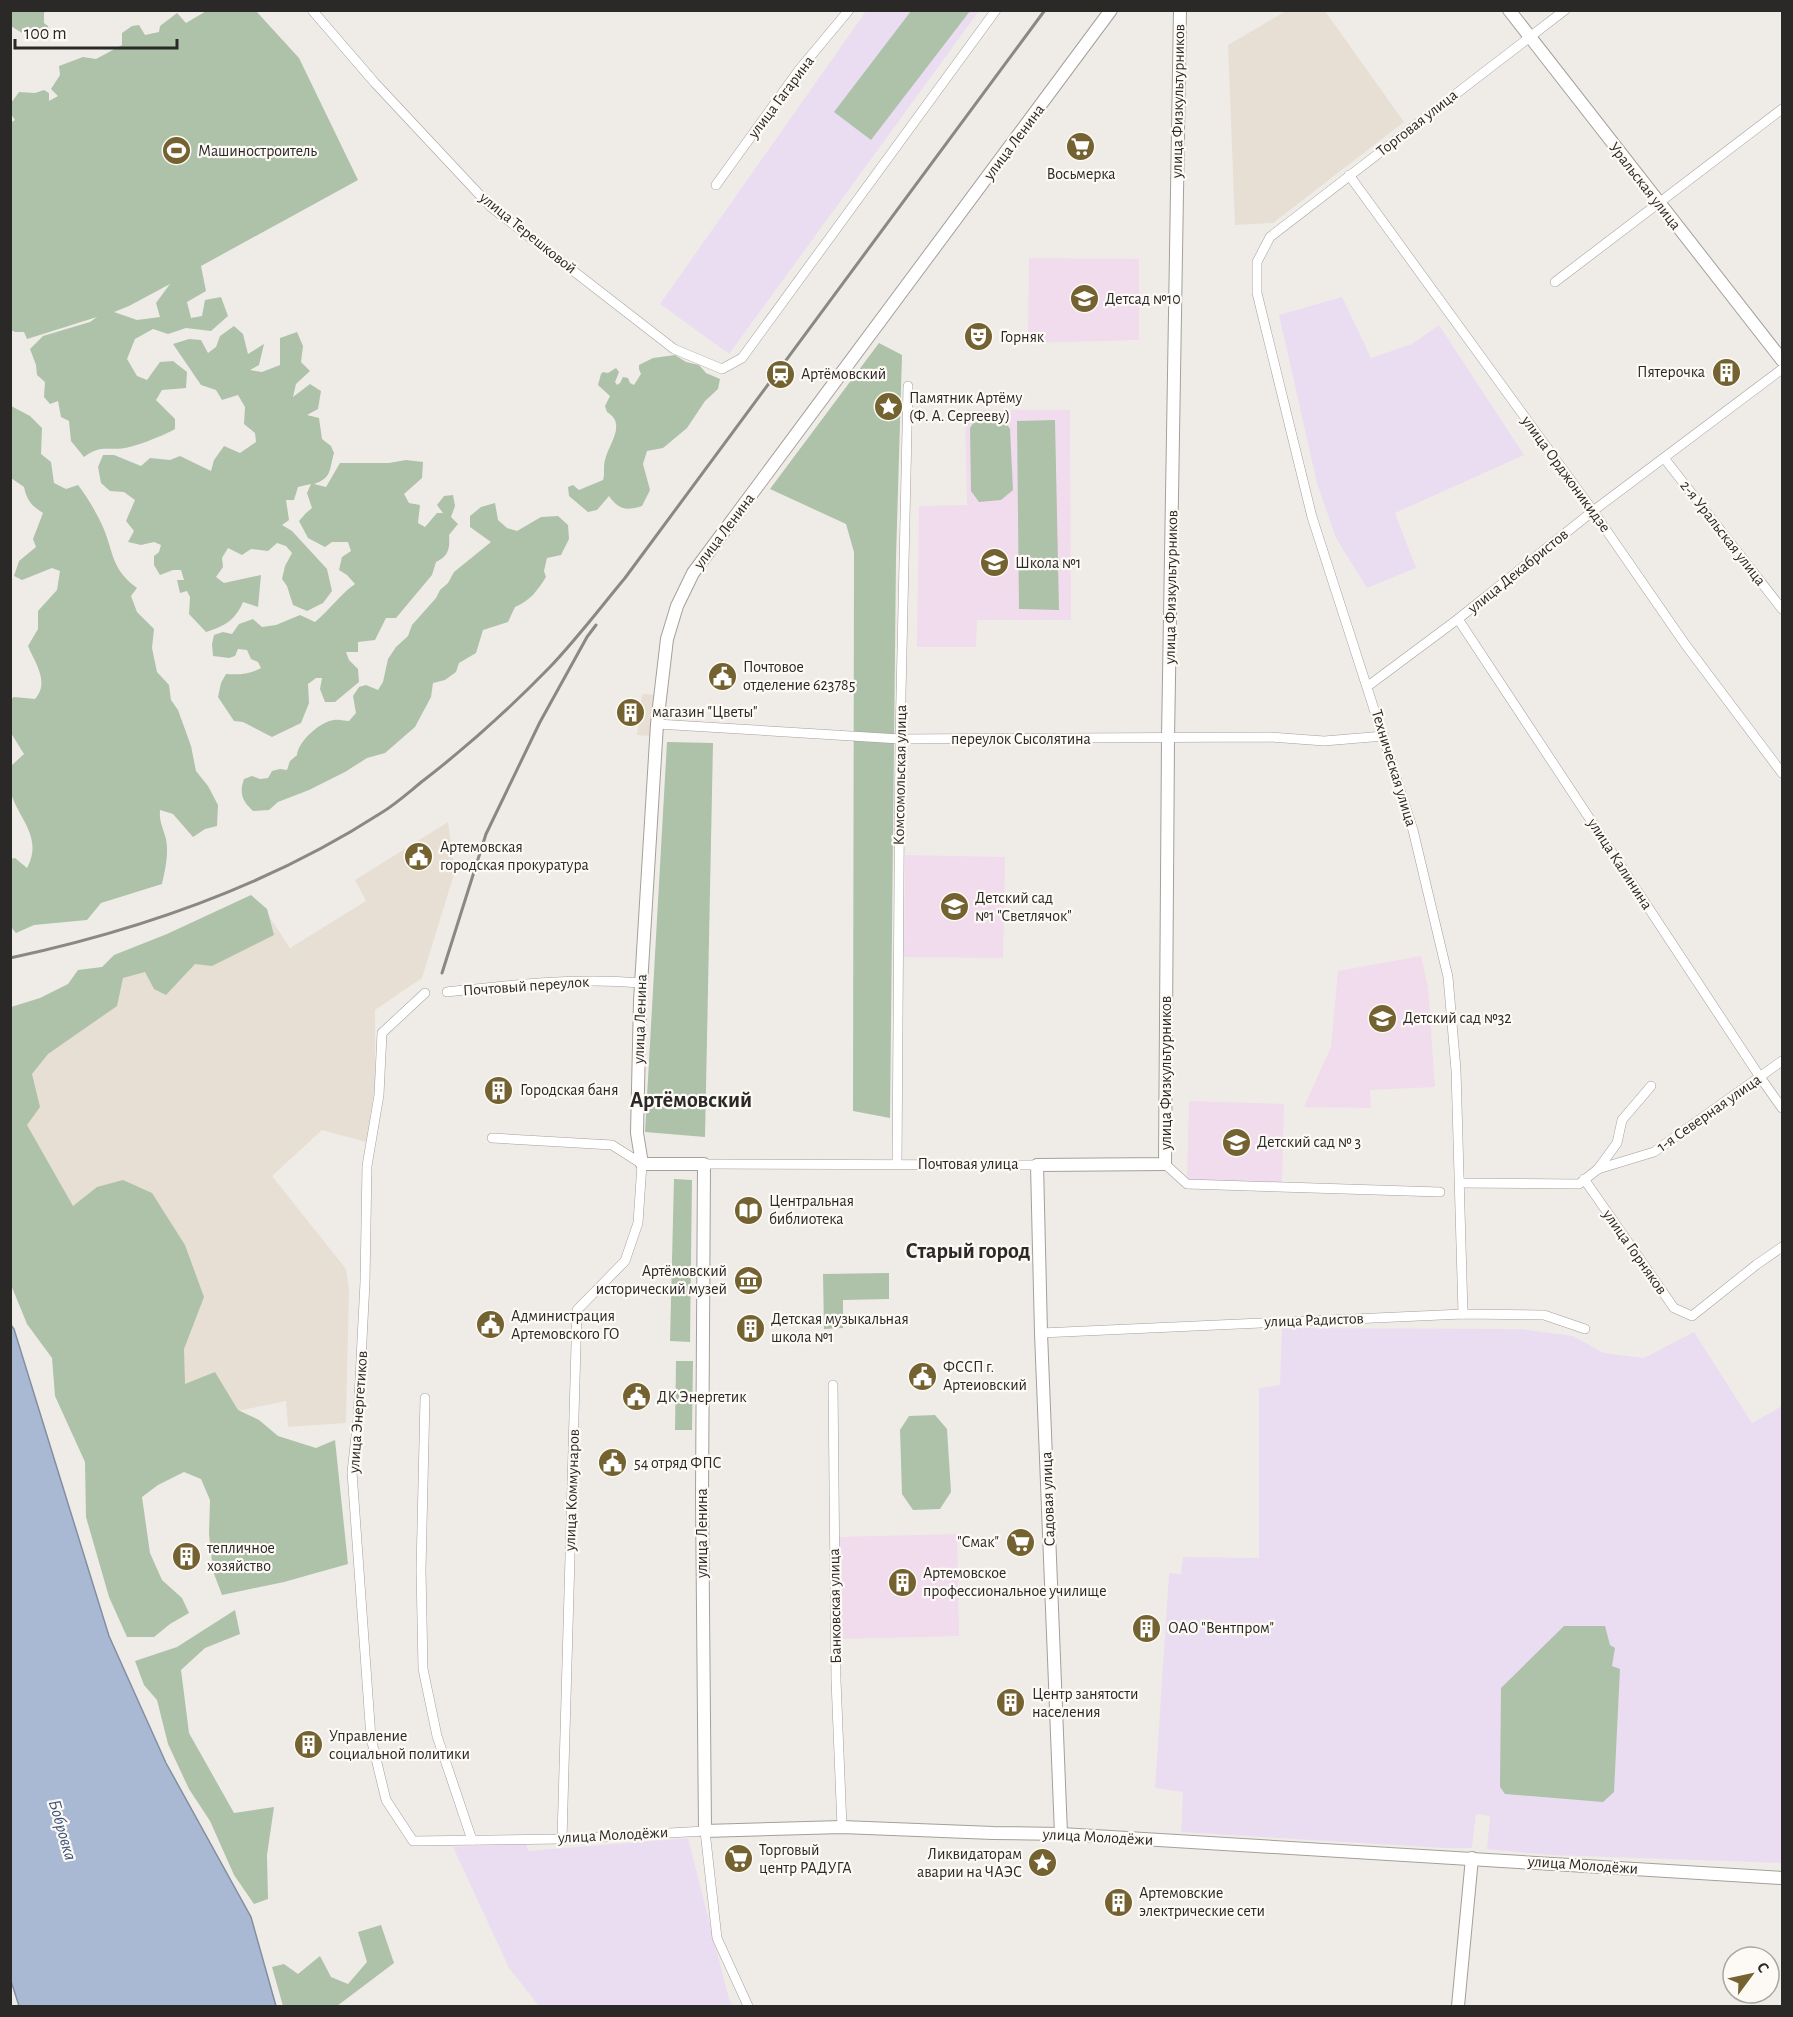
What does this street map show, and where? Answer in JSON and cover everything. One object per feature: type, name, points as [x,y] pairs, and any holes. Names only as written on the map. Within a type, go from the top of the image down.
[{"type":"street","name":"улица Терешковой","points":[[312,10],[375,83],[491,207],[674,349],[723,369],[742,358],[996,10]]},
{"type":"street","name":"улица Гагарина","points":[[716,185],[800,70],[849,10]]},
{"type":"street","name":"улица Ленина","points":[[642,1164],[637,1133],[640,983],[657,724],[667,639],[677,606],[693,573],[1112,10]]},
{"type":"street","name":"улица Физкультурников","points":[[1165,1164],[1168,739],[1180,10]]},
{"type":"street","name":"Уральская улица","points":[[1509,10],[1782,360]]},
{"type":"street","name":"Торговая улица","points":[[1270,237],[1565,10]]},
{"type":"street","points":[[1555,282],[1782,109]]},
{"type":"street","name":"улица Орджоникидзе","points":[[1350,175],[1593,511],[1685,644],[1782,773]]},
{"type":"street","name":"Техническая улица","points":[[1270,237],[1257,262],[1257,293],[1312,517],[1413,830],[1448,977],[1456,1070],[1463,1314]]},
{"type":"street","name":"улица Декабристов","points":[[1368,686],[1458,619],[1593,511],[1782,369]]},
{"type":"street","name":"Комсомольская улица","points":[[897,1164],[900,739],[908,386]]},
{"type":"street","name":"2-я Уральская улица","points":[[1664,458],[1782,609]]},
{"type":"street","name":"улица Калинина","points":[[1458,619],[1782,1107]]},
{"type":"street","name":"переулок Сысолятина","points":[[657,724],[900,739],[1270,737],[1324,741],[1384,736]]},
{"type":"street","name":"Почтовый переулок","points":[[447,992],[542,981],[609,980],[640,983]]},
{"type":"street","name":"улица Энергетиков","points":[[413,1841],[386,1800],[372,1738],[352,1472],[358,1418],[365,1282],[367,1166],[379,1095],[382,1033],[425,993]]},
{"type":"street","name":"1-я Северная улица","points":[[1598,1169],[1654,1152],[1782,1061]]},
{"type":"street","name":"1-я Северная улица","points":[[1460,1183],[1579,1184],[1598,1169],[1617,1143],[1622,1120],[1651,1086]]},
{"type":"street","points":[[492,1138],[612,1145],[642,1164]]},
{"type":"street","name":"Почтовая улица","points":[[642,1164],[1165,1164]]},
{"type":"street","name":"улица Коммунаров","points":[[562,1839],[577,1310],[625,1261],[638,1224],[642,1164]]},
{"type":"street","name":"улица Ленина","points":[[704,1164],[702,1496],[705,1830]]},
{"type":"street","points":[[1165,1164],[1187,1184],[1440,1192]]},
{"type":"street","name":"Садовая улица","points":[[1037,1165],[1041,1333],[1061,1834]]},
{"type":"street","name":"улица Горняков","points":[[1584,1179],[1674,1308],[1692,1316],[1782,1247]]},
{"type":"street","name":"улица Радистов","points":[[1041,1333],[1463,1314],[1544,1315],[1585,1329]]},
{"type":"street","name":"Банковская улица","points":[[833,1385],[836,1680],[842,1827]]},
{"type":"street","points":[[424,1398],[421,1570],[423,1669],[437,1736],[472,1840]]},
{"type":"street","name":"улица Молодёжи","points":[[413,1841],[562,1839],[705,1830],[842,1827],[1061,1834],[1782,1878]]},
{"type":"street","points":[[705,1830],[717,1938],[748,2007]]},
{"type":"street","points":[[1458,2007],[1472,1858]]},
{"type":"shaded area","points":[[866,11],[979,11],[729,354],[660,304]]},
{"type":"shaded area","points":[[1286,11],[1325,11],[1404,122],[1273,223],[1235,225],[1228,45]]},
{"type":"shaded area","name":"Детсад №10","points":[[1029,258],[1139,259],[1139,340],[1028,343]]},
{"type":"shaded area","points":[[1342,297],[1371,358],[1412,344],[1439,325],[1524,455],[1395,513],[1416,568],[1367,588],[1336,538],[1317,483],[1279,315]]},
{"type":"shaded area","name":"Школа №1","points":[[965,410],[1070,410],[1071,620],[977,620],[976,647],[917,647],[919,506],[967,505]]},
{"type":"shaded area","points":[[642,694],[657,695],[651,736],[637,735]]},
{"type":"shaded area","points":[[448,822],[455,871],[422,978],[375,1010],[375,1086],[366,1142],[322,1130],[272,1176],[346,1269],[349,1289],[346,1423],[288,1427],[286,1401],[106,1438],[18,1129],[10,1029],[267,913],[290,948],[366,901],[355,880]]},
{"type":"shaded area","name":"Детский сад №1 \"Светлячок\"","points":[[905,855],[1005,857],[1003,958],[904,957]]},
{"type":"shaded area","name":"Детский сад №32","points":[[1421,956],[1428,988],[1435,1087],[1370,1090],[1371,1108],[1304,1107],[1331,1047],[1338,971]]},
{"type":"shaded area","name":"Детский сад № 3","points":[[1189,1101],[1284,1104],[1282,1183],[1187,1180]]},
{"type":"shaded area","points":[[1282,1328],[1520,1329],[1573,1336],[1604,1353],[1644,1358],[1694,1332],[1752,1423],[1782,1406],[1782,1863],[1551,1855],[1487,1849],[1490,1816],[1476,1814],[1472,1848],[1181,1832],[1183,1792],[1155,1788],[1169,1573],[1181,1574],[1183,1557],[1259,1558],[1259,1388],[1280,1385]]},
{"type":"shaded area","points":[[957,1534],[959,1636],[840,1639],[838,1537]]},
{"type":"shaded area","points":[[688,1838],[729,1999],[733,2006],[539,2006],[509,1968],[453,1847],[526,1843],[528,1851]]},
{"type":"green space","points":[[11,10],[46,11],[44,23],[48,26],[49,34],[32,36],[11,26]]},
{"type":"green space","name":"Машиностроитель","points":[[208,10],[256,11],[299,58],[358,180],[201,266],[206,291],[187,302],[191,318],[202,316],[205,300],[221,297],[228,316],[211,331],[186,328],[168,334],[153,329],[135,339],[127,359],[137,376],[147,380],[160,362],[173,361],[187,372],[186,388],[162,390],[156,400],[175,419],[175,429],[136,445],[125,448],[99,449],[84,457],[71,441],[69,421],[61,417],[58,401],[50,404],[44,397],[45,382],[37,375],[30,349],[43,336],[90,322],[97,317],[27,339],[24,332],[11,330],[10,123],[15,120],[11,114],[11,103],[19,92],[35,93],[44,90],[49,93],[49,101],[58,96],[51,89],[60,75],[59,66],[83,57],[96,59],[122,45],[122,33],[132,26],[139,25],[145,35],[159,32],[160,26],[177,13],[186,23]],"holes":[[[170,284],[156,303],[160,317],[137,320],[114,312]]]},
{"type":"green space","points":[[911,11],[970,11],[871,140],[834,112]]},
{"type":"green space","points":[[234,326],[243,334],[248,354],[264,344],[259,365],[250,370],[262,372],[280,365],[280,338],[297,332],[303,346],[301,362],[310,371],[296,384],[293,397],[310,384],[321,391],[318,409],[307,415],[319,418],[322,439],[331,446],[334,453],[327,476],[314,484],[326,487],[340,463],[389,463],[406,460],[423,462],[422,478],[404,494],[409,503],[420,505],[418,523],[425,527],[437,513],[443,513],[437,505],[444,496],[453,495],[455,506],[451,517],[458,524],[449,535],[449,548],[446,554],[436,562],[432,575],[396,618],[386,618],[375,640],[358,642],[358,652],[346,652],[349,660],[358,669],[359,682],[335,702],[325,702],[320,689],[322,678],[316,678],[308,684],[309,703],[301,723],[272,737],[243,722],[234,721],[218,697],[226,674],[253,672],[261,668],[258,662],[251,659],[247,650],[238,649],[235,656],[229,658],[213,656],[212,644],[214,635],[223,632],[232,634],[239,624],[253,619],[262,627],[276,625],[300,615],[315,622],[355,584],[339,570],[342,557],[351,551],[348,542],[332,542],[325,547],[308,538],[299,521],[312,508],[307,493],[311,484],[298,487],[294,500],[286,500],[289,520],[282,525],[292,531],[327,569],[332,591],[323,603],[307,611],[293,605],[287,586],[282,579],[285,566],[292,553],[286,546],[277,543],[268,551],[251,549],[242,555],[228,548],[222,558],[223,567],[216,577],[224,583],[261,575],[258,607],[243,602],[228,622],[206,632],[189,614],[190,597],[187,591],[180,593],[177,580],[184,580],[181,570],[173,570],[160,575],[154,565],[154,556],[159,552],[161,545],[154,542],[141,545],[128,542],[134,531],[126,521],[135,500],[124,492],[110,491],[101,483],[98,467],[103,455],[114,455],[141,466],[150,458],[170,460],[180,456],[211,471],[214,460],[224,446],[240,453],[256,442],[255,433],[244,424],[245,407],[238,395],[222,400],[216,390],[201,385],[173,344],[189,339],[201,340],[208,353],[216,347],[220,336]]},
{"type":"green space","points":[[879,343],[902,355],[896,558],[890,1118],[853,1111],[854,552],[846,524],[770,489]]},
{"type":"green space","points":[[675,355],[686,362],[699,365],[706,373],[720,379],[718,389],[705,401],[687,428],[663,448],[647,451],[643,464],[650,490],[642,506],[632,509],[623,508],[609,496],[597,510],[588,512],[569,496],[568,487],[573,485],[579,490],[603,480],[605,460],[615,434],[616,422],[605,406],[610,396],[598,385],[601,374],[616,368],[619,372],[615,382],[617,385],[623,377],[628,378],[634,385],[641,374],[639,365],[653,358]]},
{"type":"green space","points":[[11,406],[30,416],[42,428],[41,454],[51,462],[54,483],[66,489],[78,485],[100,521],[114,560],[122,574],[137,588],[131,596],[137,612],[154,629],[152,648],[157,672],[169,685],[171,700],[178,710],[191,746],[196,771],[208,786],[218,805],[217,826],[205,829],[193,837],[173,814],[160,810],[167,850],[162,884],[101,903],[87,920],[34,925],[16,933],[11,927],[11,859],[15,858],[27,868],[32,846],[28,828],[10,790],[11,766],[24,754],[11,733],[11,699],[14,697],[35,699],[39,693],[40,672],[28,646],[38,629],[38,611],[57,590],[60,571],[52,568],[22,580],[14,576],[19,561],[36,547],[33,539],[43,513],[31,503],[24,487],[11,478]]},
{"type":"green space","points":[[978,415],[1001,416],[1010,429],[1013,490],[1001,500],[979,502],[971,491],[970,428]]},
{"type":"green space","points":[[1055,420],[1059,610],[1019,609],[1017,421]]},
{"type":"green space","points":[[495,503],[498,520],[507,528],[517,531],[541,517],[558,516],[568,525],[569,539],[561,555],[547,558],[544,571],[546,577],[537,591],[525,602],[515,607],[508,622],[483,630],[476,653],[459,663],[456,672],[445,680],[433,683],[431,697],[415,727],[385,753],[367,758],[309,790],[278,802],[269,810],[253,811],[242,796],[244,779],[252,776],[260,779],[268,778],[272,771],[287,770],[301,744],[311,733],[329,721],[349,721],[356,713],[353,696],[359,687],[366,685],[378,690],[383,682],[388,659],[396,647],[408,636],[412,625],[448,583],[454,572],[491,542],[470,527],[470,516],[481,507]]},
{"type":"green space","points":[[667,742],[713,743],[705,1137],[645,1132]]},
{"type":"green space","points":[[251,895],[267,909],[274,935],[212,966],[195,964],[166,995],[154,989],[145,972],[123,978],[117,1006],[48,1054],[32,1074],[40,1107],[27,1125],[73,1206],[97,1187],[123,1180],[152,1193],[185,1245],[204,1297],[184,1349],[185,1384],[215,1372],[238,1410],[259,1420],[278,1436],[316,1448],[335,1440],[348,1564],[284,1582],[222,1595],[213,1571],[209,1534],[210,1500],[201,1479],[184,1472],[158,1485],[142,1497],[150,1553],[162,1580],[182,1598],[189,1613],[154,1637],[127,1637],[109,1597],[86,1517],[85,1462],[55,1396],[52,1358],[27,1324],[11,1285],[11,1007],[40,998],[68,984],[78,970],[102,967],[114,955],[167,934]]},
{"type":"green space","points":[[674,1179],[692,1180],[690,1342],[670,1341]]},
{"type":"green space","points":[[889,1273],[889,1299],[843,1300],[843,1328],[824,1329],[823,1274]]},
{"type":"green space","points":[[676,1361],[693,1361],[692,1430],[675,1430]]},
{"type":"green space","points":[[935,1415],[947,1429],[951,1492],[940,1509],[913,1510],[902,1494],[900,1430],[909,1416]]},
{"type":"green space","points":[[235,1610],[240,1634],[205,1648],[181,1670],[189,1733],[234,1813],[274,1807],[267,1855],[268,1899],[254,1904],[234,1875],[210,1821],[189,1789],[168,1744],[157,1700],[144,1685],[135,1661],[177,1647]]},
{"type":"green space","points":[[1564,1626],[1605,1626],[1610,1645],[1615,1648],[1612,1666],[1620,1669],[1614,1792],[1603,1802],[1505,1794],[1500,1787],[1501,1688]]},
{"type":"green space","points":[[381,1925],[394,1963],[337,2006],[283,2006],[272,1967],[284,1964],[298,1974],[320,1956],[331,1977],[348,1984],[367,1962],[358,1932]]},
{"type":"water","name":"Бобровка","points":[[11,1325],[109,1636],[166,1763],[251,1917],[276,2006],[19,2006],[10,1978]]},
{"type":"railway","points":[[10,958],[59,947],[155,919],[248,884],[294,863],[392,806],[457,754],[504,712],[559,657],[625,578],[1045,10]]},
{"type":"railway","points":[[442,973],[486,834],[540,722],[596,625]]},
{"type":"place","name":"Восьмерка","points":[[1081,146]]},
{"type":"place","name":"Машиностроитель","points":[[177,151]]},
{"type":"place","name":"Детсад №10","points":[[1084,299]]},
{"type":"place","name":"Горняк","points":[[979,337]]},
{"type":"place","name":"Пятерочка","points":[[1726,372]]},
{"type":"place","name":"Артёмовский","points":[[780,374]]},
{"type":"place","name":"Памятник Артёму (Ф. А. Сергееву)","points":[[888,407]]},
{"type":"place","name":"Школа №1","points":[[994,563]]},
{"type":"place","name":"Почтовое отделение 623785","points":[[722,676]]},
{"type":"place","name":"магазин \"Цветы\"","points":[[631,712]]},
{"type":"place","name":"Артемовская городская прокуратура","points":[[419,856]]},
{"type":"place","name":"Детский сад №1 \"Светлячок\"","points":[[954,907]]},
{"type":"place","name":"Детский сад №32","points":[[1382,1018]]},
{"type":"place","name":"Городская баня","points":[[499,1090]]},
{"type":"place","name":"Детский сад № 3","points":[[1236,1142]]},
{"type":"place","name":"Центральная библиотека","points":[[748,1210]]},
{"type":"place","name":"Артёмовский исторический музей","points":[[748,1280]]},
{"type":"place","name":"Администрация Артемовского ГО","points":[[490,1325]]},
{"type":"place","name":"Детская музыкальная школа №1","points":[[750,1328]]},
{"type":"place","name":"ФССП г. Артеиовский","points":[[922,1376]]},
{"type":"place","name":"ДК Энергетик","points":[[636,1397]]},
{"type":"place","name":"54 отряд ФПС","points":[[613,1463]]},
{"type":"place","name":"\"Смак\"","points":[[1020,1542]]},
{"type":"place","name":"тепличное хозяйство","points":[[186,1557]]},
{"type":"place","name":"Артемовское профессиональное училище","points":[[902,1582]]},
{"type":"place","name":"ОАО \"Вентпром\"","points":[[1147,1628]]},
{"type":"place","name":"Центр занятости населения","points":[[1011,1703]]},
{"type":"place","name":"Управление социальной политики","points":[[308,1745]]},
{"type":"place","name":"Торговый центр РАДУГА","points":[[738,1859]]},
{"type":"place","name":"Ликвидаторам аварии на ЧАЭС","points":[[1043,1863]]},
{"type":"place","name":"Артемовские электрические сети","points":[[1118,1902]]},
{"type":"district","name":"Артёмовский","points":[[691,1100]]},
{"type":"district","name":"Старый город","points":[[968,1251]]}]
